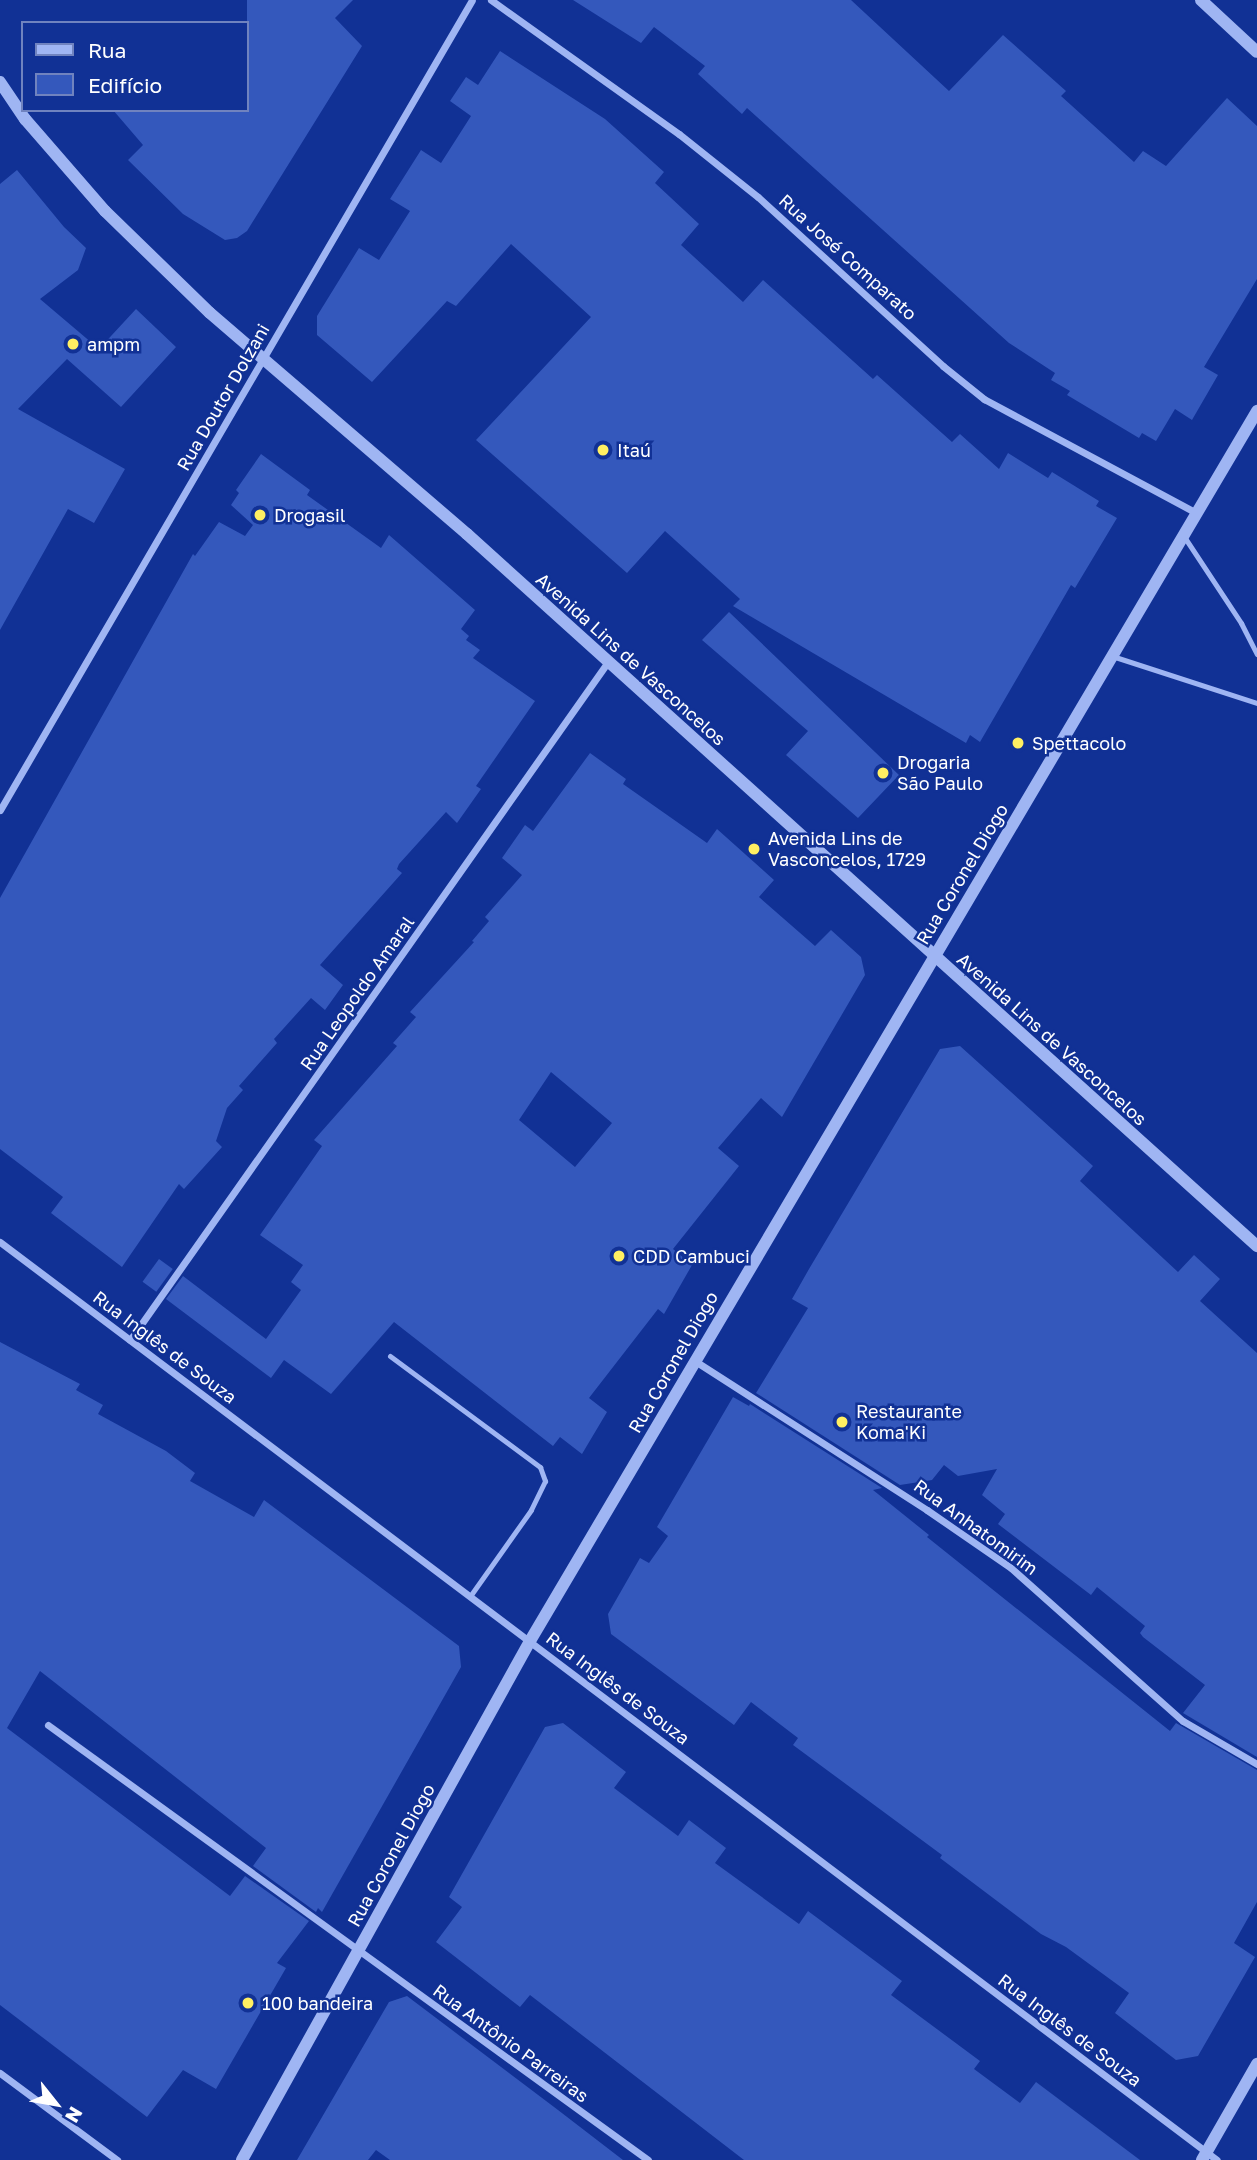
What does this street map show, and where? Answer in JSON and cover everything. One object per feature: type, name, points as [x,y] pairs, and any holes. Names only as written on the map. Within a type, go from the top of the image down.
[{"type":"street","name":"Rua Doutor Dolzani","points":[[0,810],[472,0]]},
{"type":"street","name":"Rua José Comparato","points":[[491,0],[679,134],[758,197],[943,366],[984,399],[1197,513]]},
{"type":"street","points":[[1200,0],[1257,52]]},
{"type":"street","name":"Avenida Lins de Vasconcelos","points":[[0,82],[25,120],[105,211],[210,313],[467,534],[933,957],[1257,1246]]},
{"type":"street","name":"Rua Coronel Diogo","points":[[242,2160],[530,1641],[1257,411]]},
{"type":"street","name":"Rua Leopoldo Amaral","points":[[130,1340],[607,663]]},
{"type":"street","name":"Rua Inglês de Souza","points":[[0,1242],[1209,2157]]},
{"type":"street","name":"Rua Anhatomirim","points":[[694,1360],[915,1502],[1010,1568],[1183,1721],[1257,1764]]},
{"type":"street","name":"Rua Antônio Parreiras","points":[[48,1725],[648,2160]]},
{"type":"street","points":[[1209,2157],[1257,2064]]},
{"type":"street","points":[[0,2073],[117,2160]]},
{"type":"lane","points":[[1183,536],[1241,623],[1257,654]]},
{"type":"lane","points":[[1112,656],[1257,703]]},
{"type":"lane","points":[[390,1356],[540,1467],[545,1480],[531,1510],[470,1596]]},
{"type":"building","points":[[247,0],[353,0],[335,18],[362,46],[247,231],[237,238],[225,240],[183,214],[128,160],[143,145],[115,112],[248,112]]},
{"type":"building","points":[[573,0],[851,0],[949,91],[1003,35],[1066,91],[1061,96],[1134,162],[1143,151],[1166,166],[1227,98],[1257,126],[1257,279],[1204,367],[1218,375],[1192,420],[1175,409],[1156,441],[1142,433],[1139,438],[1067,395],[1070,391],[1051,380],[1055,373],[1009,343],[747,108],[742,114],[698,74],[705,66],[654,27],[641,43]]},
{"type":"building","points":[[500,51],[605,119],[664,172],[655,183],[699,224],[681,245],[743,302],[763,280],[873,379],[877,375],[952,442],[960,434],[999,469],[1008,453],[1048,478],[1052,472],[1099,501],[1096,506],[1117,518],[1075,588],[1071,585],[980,742],[970,735],[966,743],[733,606],[740,599],[665,531],[627,573],[476,440],[591,317],[511,244],[456,306],[447,301],[372,382],[317,335],[317,316],[359,248],[379,260],[410,211],[390,199],[421,150],[441,163],[471,116],[450,101],[466,77],[478,85]]},
{"type":"building","points":[[17,170],[64,227],[86,248],[78,270],[40,299],[99,349],[136,309],[176,347],[121,407],[67,359],[18,409],[125,469],[94,523],[68,509],[0,630],[0,184]]},
{"type":"building","points":[[261,454],[310,490],[307,495],[381,548],[389,535],[475,610],[461,629],[469,636],[466,640],[480,650],[473,658],[535,701],[476,786],[481,789],[457,823],[446,812],[399,864],[397,869],[402,873],[320,965],[343,985],[325,1010],[311,998],[274,1039],[277,1043],[239,1086],[243,1090],[227,1108],[216,1141],[222,1147],[184,1189],[179,1184],[122,1267],[51,1213],[63,1197],[0,1149],[0,898],[193,554],[195,556],[219,522],[245,536],[253,525],[231,505],[239,493],[236,490]]},
{"type":"building","points":[[729,612],[899,775],[858,818],[786,755],[808,731],[702,640]]},
{"type":"building","points":[[590,753],[626,779],[623,784],[707,843],[717,829],[774,880],[759,897],[815,946],[831,930],[861,957],[865,975],[782,1117],[761,1098],[718,1148],[739,1166],[673,1249],[692,1265],[664,1314],[658,1309],[589,1398],[607,1412],[582,1454],[560,1437],[553,1446],[394,1322],[331,1394],[284,1360],[271,1378],[166,1299],[183,1276],[266,1339],[301,1290],[291,1282],[303,1265],[260,1235],[322,1146],[314,1140],[397,1046],[393,1043],[416,1017],[410,1012],[474,942],[472,941],[489,921],[485,917],[522,875],[502,858],[525,825],[533,831]],"holes":[[[551,1072],[612,1123],[575,1167],[519,1120]]]},
{"type":"building","points":[[960,1046],[1093,1166],[1080,1181],[1178,1272],[1194,1255],[1220,1279],[1200,1301],[1257,1353],[1257,1757],[1183,1713],[1205,1685],[1143,1637],[1140,1633],[1145,1626],[1097,1587],[1091,1595],[998,1524],[1005,1514],[982,1495],[997,1469],[958,1476],[944,1465],[932,1480],[900,1485],[756,1393],[808,1308],[792,1299],[809,1269],[940,1049]]},
{"type":"building","points":[[159,1259],[173,1269],[156,1292],[143,1282]]},
{"type":"building","points":[[0,1342],[80,1384],[76,1390],[103,1405],[98,1414],[166,1451],[195,1473],[190,1481],[254,1517],[264,1500],[459,1646],[461,1667],[322,1912],[318,1908],[316,1912],[253,1866],[266,1848],[40,1671],[7,1728],[230,1896],[245,1876],[309,1921],[277,1963],[286,1968],[216,2089],[183,2070],[147,2117],[0,2005]]},
{"type":"building","points":[[733,1397],[749,1406],[750,1404],[882,1488],[873,1490],[929,1535],[927,1537],[1170,1731],[1176,1723],[1257,1770],[1257,1902],[1234,1943],[1255,1957],[1198,2056],[1176,2060],[1115,2013],[1129,1993],[1066,1947],[1041,1934],[940,1858],[942,1855],[793,1745],[798,1738],[751,1702],[734,1725],[611,1634],[608,1614],[640,1558],[649,1563],[668,1536],[657,1527]]},
{"type":"building","points":[[563,1723],[626,1772],[614,1788],[678,1836],[689,1820],[726,1848],[715,1863],[799,1924],[808,1911],[902,1981],[891,1995],[980,2061],[974,2069],[1020,2103],[1036,2082],[1140,2160],[744,2160],[530,1995],[520,2007],[436,1942],[462,1907],[449,1897],[545,1727]]},
{"type":"building","points":[[407,1996],[623,2160],[390,2160],[376,2150],[368,2160],[297,2160],[389,2002]]},
{"type":"place","name":"ampm","points":[[73,344]]},
{"type":"place","name":"Itaú","points":[[603,450]]},
{"type":"place","name":"Drogasil","points":[[260,515]]},
{"type":"place","name":"Spettacolo","points":[[1018,743]]},
{"type":"place","name":"Drogaria São Paulo","points":[[883,773]]},
{"type":"place","name":"Avenida Lins de Vasconcelos, 1729","points":[[754,849]]},
{"type":"place","name":"CDD Cambuci","points":[[619,1256]]},
{"type":"place","name":"Restaurante Koma'Ki","points":[[842,1422]]},
{"type":"place","name":"100 bandeira","points":[[248,2003]]}]
